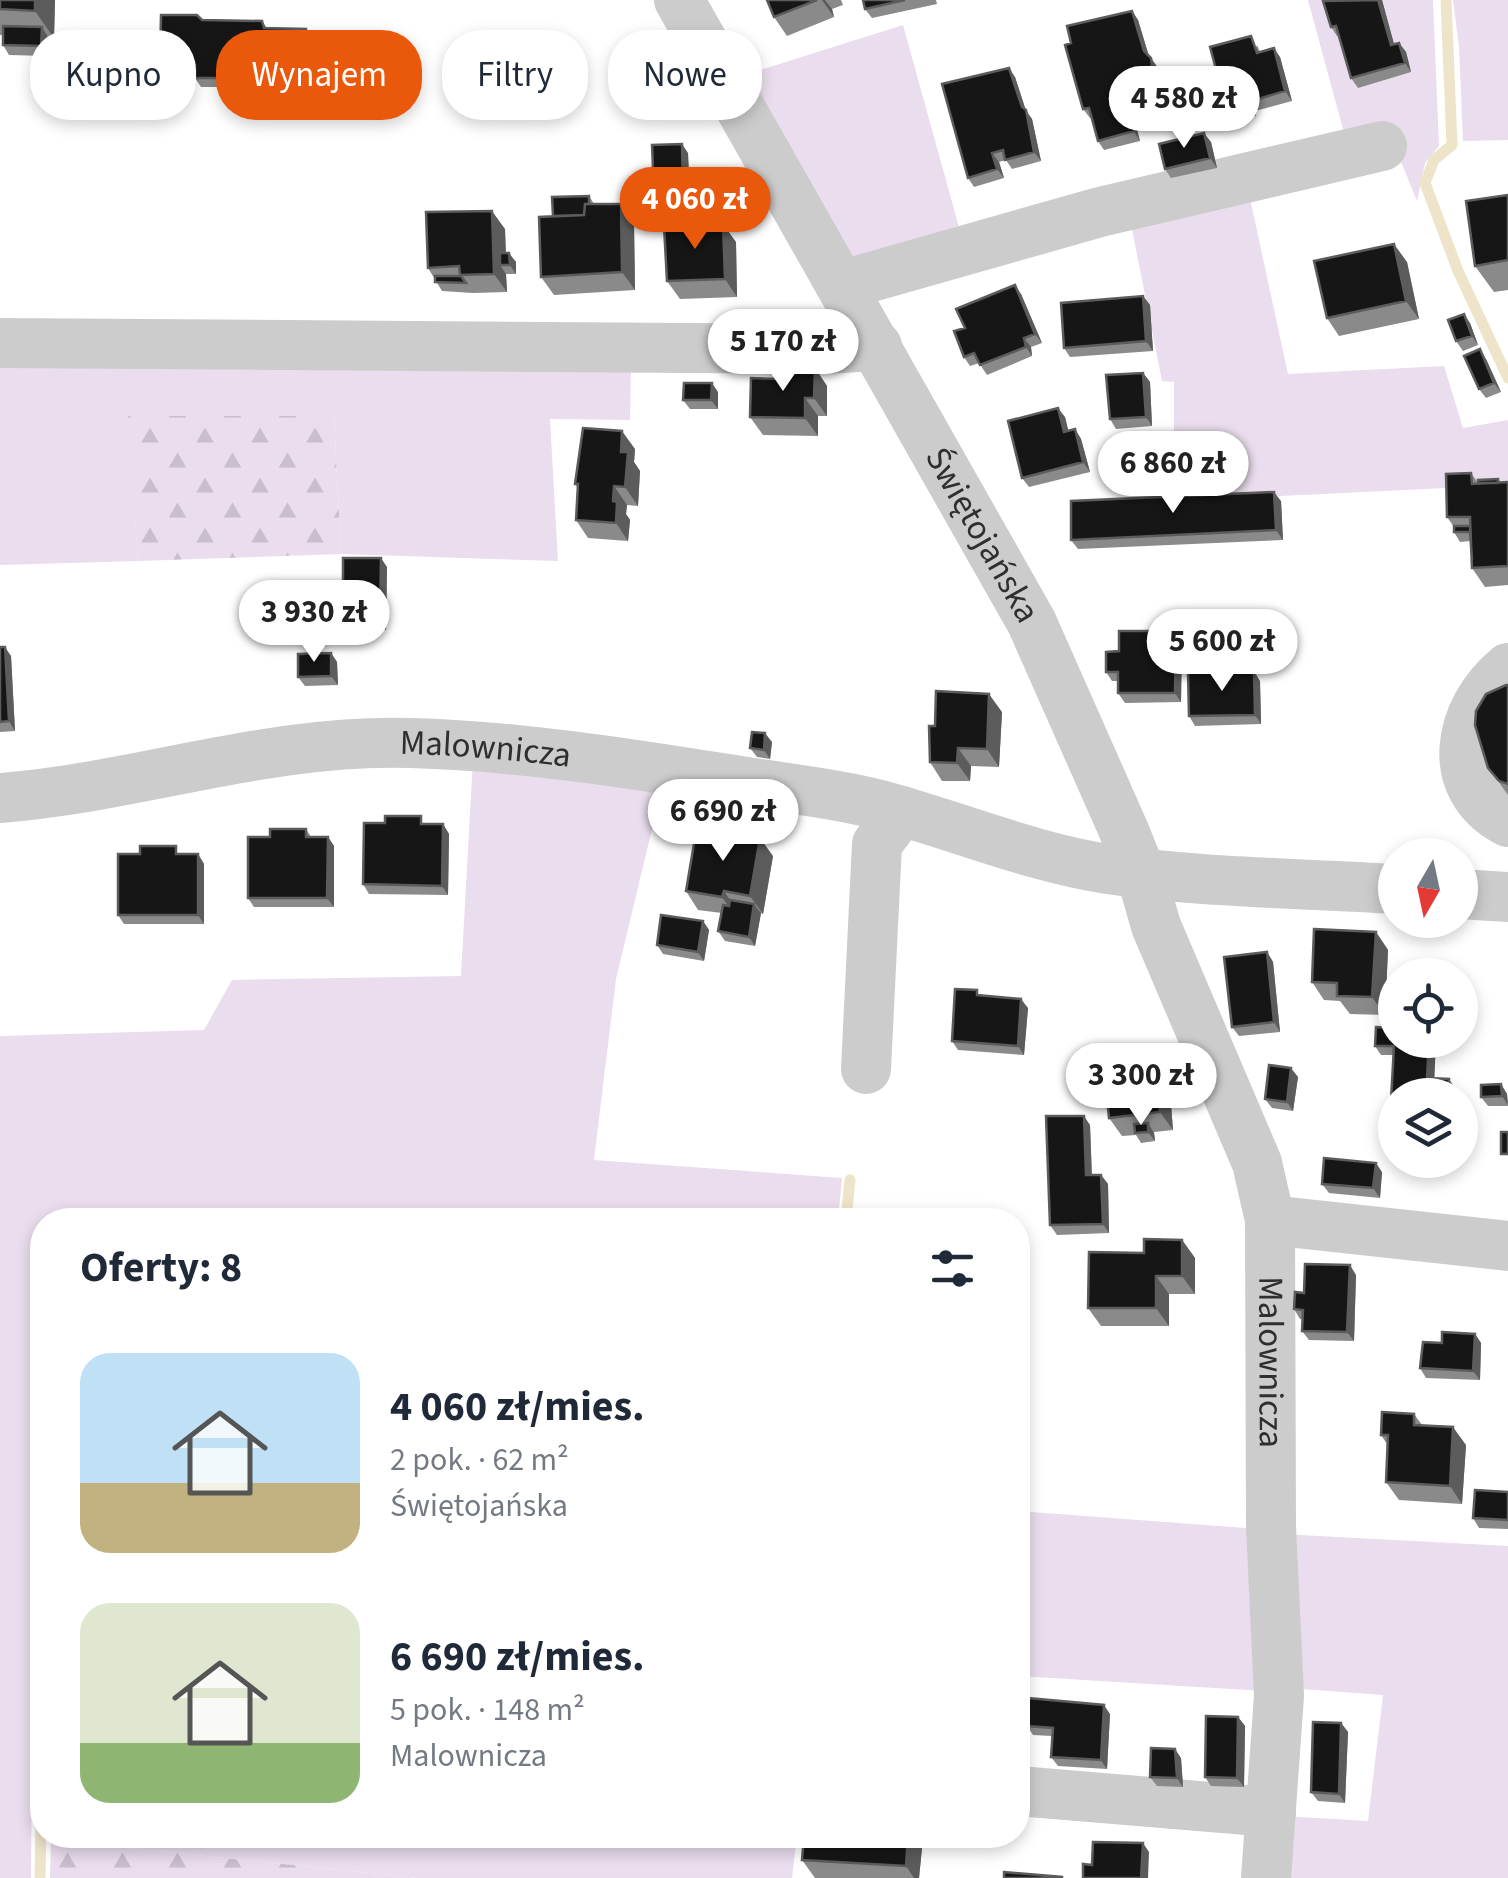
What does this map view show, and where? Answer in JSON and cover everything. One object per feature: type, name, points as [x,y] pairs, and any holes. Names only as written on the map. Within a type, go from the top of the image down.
[{"type":"street","name":"Świętojańska","points":[[679,0],[1032,624],[1141,873]]},
{"type":"street","points":[[843,286],[1100,212],[1382,146]]},
{"type":"street","points":[[0,343],[822,349],[877,346]]},
{"type":"street","points":[[1508,668],[1477,702],[1464,745],[1465,768],[1472,790],[1486,809],[1508,822]]},
{"type":"street","name":"Malownicza","points":[[0,798],[110,785],[237,757],[327,744],[410,743],[619,762],[854,800],[1060,860],[1141,873],[1378,888]]},
{"type":"street","points":[[866,1069],[877,844],[902,812]]},
{"type":"street","name":"Malownicza","points":[[1141,873],[1156,926],[1257,1163],[1270,1220],[1271,1526],[1278,1696],[1266,1878]]},
{"type":"street","points":[[1478,895],[1508,897]]},
{"type":"street","points":[[1270,1220],[1508,1246]]},
{"type":"street","points":[[1030,1792],[1271,1812]]},
{"type":"green space","points":[[1308,0],[1433,0],[1439,146],[1425,163],[1417,201],[1399,157],[1347,144]]},
{"type":"green space","points":[[1453,0],[1508,0],[1508,140],[1463,141]]},
{"type":"green space","points":[[903,25],[962,238],[846,258],[762,112],[762,69]]},
{"type":"green space","points":[[1248,189],[1288,374],[1444,366],[1463,428],[1508,420],[1508,485],[1174,501],[1174,382],[1162,381],[1129,214]]},
{"type":"green space","points":[[0,356],[631,361],[630,420],[550,419],[558,561],[341,554],[334,416],[129,416],[138,561],[0,565]]},
{"type":"green space","points":[[128,416],[334,416],[341,554],[138,561]]},
{"type":"green space","points":[[473,759],[660,781],[660,796],[616,979],[594,1160],[842,1178],[839,1208],[30,1208],[31,1878],[0,1878],[0,1036],[204,1030],[232,980],[461,976]]},
{"type":"green space","points":[[1030,1512],[1259,1529],[1264,1691],[1030,1677]]},
{"type":"green space","points":[[1281,1534],[1508,1546],[1508,1878],[1282,1878],[1282,1816],[1368,1821],[1383,1695],[1287,1688]]},
{"type":"green space","points":[[51,1848],[128,1848],[418,1878],[50,1878]]},
{"type":"green space","points":[[128,1848],[795,1848],[792,1878],[418,1878]]},
{"type":"building","points":[[0,0],[35,0],[35,11],[0,9]]},
{"type":"building","points":[[767,0],[817,0],[774,17]]},
{"type":"building","points":[[863,0],[905,0],[865,9]]},
{"type":"building","points":[[1378,0],[1391,45],[1399,43],[1405,63],[1351,78],[1336,26],[1331,27],[1323,1]]},
{"type":"building","points":[[1132,11],[1144,51],[1151,58],[1148,71],[1156,90],[1125,98],[1134,131],[1098,141],[1089,108],[1083,109],[1065,45],[1071,43],[1067,26]]},
{"type":"building","points":[[161,15],[262,21],[264,28],[306,29],[216,30],[216,78],[196,78],[196,30],[161,30]]},
{"type":"building","points":[[3,26],[42,27],[30,30],[30,46],[3,45]]},
{"type":"building","points":[[1251,36],[1257,53],[1274,48],[1285,91],[1248,102],[1250,107],[1228,113],[1210,47]]},
{"type":"building","points":[[1009,68],[1026,110],[1034,152],[1005,160],[1003,150],[992,153],[997,169],[968,178],[942,84]]},
{"type":"building","points":[[1204,133],[1210,158],[1165,169],[1159,144]]},
{"type":"building","points":[[682,144],[683,190],[654,192],[652,145]]},
{"type":"building","points":[[1508,195],[1508,260],[1475,266],[1466,201]]},
{"type":"building","points":[[589,196],[584,215],[553,216],[552,197]]},
{"type":"building","points":[[585,204],[621,204],[622,272],[541,277],[539,217],[584,215]]},
{"type":"building","points":[[492,211],[494,274],[460,275],[459,266],[428,268],[426,212]]},
{"type":"building","points":[[723,224],[725,279],[667,281],[664,226]]},
{"type":"building","points":[[1394,244],[1406,301],[1327,318],[1314,261]]},
{"type":"building","points":[[500,253],[509,253],[510,265],[500,265]]},
{"type":"building","points":[[435,276],[461,276],[466,283],[435,282]]},
{"type":"building","points":[[1015,285],[1035,334],[1024,338],[1026,347],[980,365],[974,353],[964,357],[954,331],[965,328],[956,309]]},
{"type":"building","points":[[1143,296],[1146,341],[1064,348],[1061,303]]},
{"type":"building","points":[[1464,314],[1472,336],[1456,341],[1448,320]]},
{"type":"building","points":[[1480,349],[1494,383],[1479,389],[1464,356]]},
{"type":"building","points":[[778,367],[815,368],[814,398],[805,398],[805,418],[750,417],[751,378],[778,379]]},
{"type":"building","points":[[1143,373],[1146,417],[1110,419],[1106,375]]},
{"type":"building","points":[[684,383],[712,383],[711,400],[683,400]]},
{"type":"building","points":[[1058,408],[1064,432],[1075,429],[1083,462],[1022,478],[1008,421]]},
{"type":"building","points":[[583,428],[622,431],[621,452],[628,452],[625,487],[614,486],[616,523],[576,520],[575,484]]},
{"type":"building","points":[[1471,473],[1472,484],[1508,482],[1508,566],[1472,568],[1470,517],[1447,517],[1446,474]]},
{"type":"building","points":[[1498,479],[1498,483],[1478,483],[1478,480]]},
{"type":"building","points":[[1274,492],[1276,530],[1071,540],[1071,501]]},
{"type":"building","points":[[1454,526],[1470,526],[1472,560],[1470,532],[1454,532]]},
{"type":"building","points":[[343,558],[381,558],[380,621],[343,621]]},
{"type":"building","points":[[1119,631],[1176,631],[1175,693],[1118,693],[1118,672],[1106,672],[1106,652],[1119,651]]},
{"type":"building","points":[[0,647],[5,647],[9,721],[0,722]]},
{"type":"building","points":[[331,653],[331,676],[298,677],[298,654]]},
{"type":"building","points":[[1254,671],[1255,715],[1189,716],[1188,673]]},
{"type":"building","points":[[1506,685],[1508,784],[1499,781],[1488,768],[1475,725],[1476,711],[1486,694]]},
{"type":"building","points":[[936,691],[989,694],[987,749],[958,748],[957,763],[930,762],[929,726],[935,726]]},
{"type":"building","points":[[752,732],[765,733],[764,750],[750,748]]},
{"type":"building","points":[[385,816],[421,816],[421,824],[443,824],[442,886],[363,884],[364,823],[385,823]]},
{"type":"building","points":[[270,829],[306,829],[306,837],[328,837],[327,898],[248,898],[248,837],[270,837]]},
{"type":"building","points":[[696,832],[728,838],[729,832],[760,838],[750,896],[724,891],[722,897],[686,891]]},
{"type":"building","points":[[140,846],[176,846],[176,854],[198,854],[198,915],[118,915],[118,854],[140,854]]},
{"type":"building","points":[[730,900],[754,904],[749,937],[718,931],[723,905],[729,906]]},
{"type":"building","points":[[661,915],[703,921],[698,952],[657,945]]},
{"type":"building","points":[[1314,929],[1376,932],[1372,997],[1337,996],[1337,983],[1312,982]]},
{"type":"building","points":[[1267,952],[1274,1022],[1232,1027],[1224,957]]},
{"type":"building","points":[[955,989],[1021,999],[1018,1046],[952,1041]]},
{"type":"building","points":[[1393,1058],[1428,1058],[1427,1078],[1392,1078]]},
{"type":"building","points":[[1156,1062],[1160,1112],[1109,1118],[1104,1067]]},
{"type":"building","points":[[1269,1065],[1291,1068],[1287,1102],[1265,1099]]},
{"type":"building","points":[[1501,1084],[1502,1096],[1481,1097],[1481,1085]]},
{"type":"building","points":[[1046,1116],[1084,1116],[1086,1175],[1101,1175],[1103,1224],[1050,1225]]},
{"type":"building","points":[[1148,1123],[1148,1132],[1135,1133],[1134,1124]]},
{"type":"building","points":[[1501,1132],[1508,1132],[1508,1154],[1501,1154]]},
{"type":"building","points":[[1324,1158],[1376,1163],[1373,1188],[1322,1184]]},
{"type":"building","points":[[1144,1239],[1182,1240],[1182,1276],[1156,1276],[1156,1308],[1088,1308],[1089,1252],[1144,1253]]},
{"type":"building","points":[[1305,1264],[1350,1265],[1347,1332],[1302,1331],[1303,1310],[1294,1309],[1295,1292],[1304,1293]]},
{"type":"building","points":[[1442,1332],[1475,1334],[1473,1371],[1420,1368],[1423,1342],[1442,1343]]},
{"type":"building","points":[[1382,1412],[1414,1414],[1414,1425],[1453,1427],[1450,1486],[1386,1482],[1388,1435],[1381,1435]]},
{"type":"building","points":[[1475,1490],[1508,1492],[1508,1520],[1473,1518]]},
{"type":"building","points":[[1030,1698],[1104,1705],[1101,1760],[1051,1757],[1053,1728],[1030,1726]]},
{"type":"building","points":[[1206,1716],[1238,1717],[1237,1778],[1205,1777]]},
{"type":"building","points":[[1313,1722],[1341,1723],[1339,1794],[1311,1792]]},
{"type":"building","points":[[1151,1748],[1175,1749],[1177,1778],[1150,1777]]},
{"type":"building","points":[[1093,1842],[1143,1843],[1141,1878],[1083,1878],[1083,1864],[1092,1865]]},
{"type":"building","points":[[803,1848],[907,1848],[906,1866],[802,1860]]},
{"type":"building","points":[[1004,1872],[1062,1877],[1062,1878],[1004,1878]]},
{"type":"waterway","points":[[1446,0],[1452,145],[1434,160],[1425,183],[1458,271],[1508,378]]},
{"type":"waterway","points":[[847,1208],[850,1180]]},
{"type":"waterway","points":[[40,1878],[41,1848]]}]
